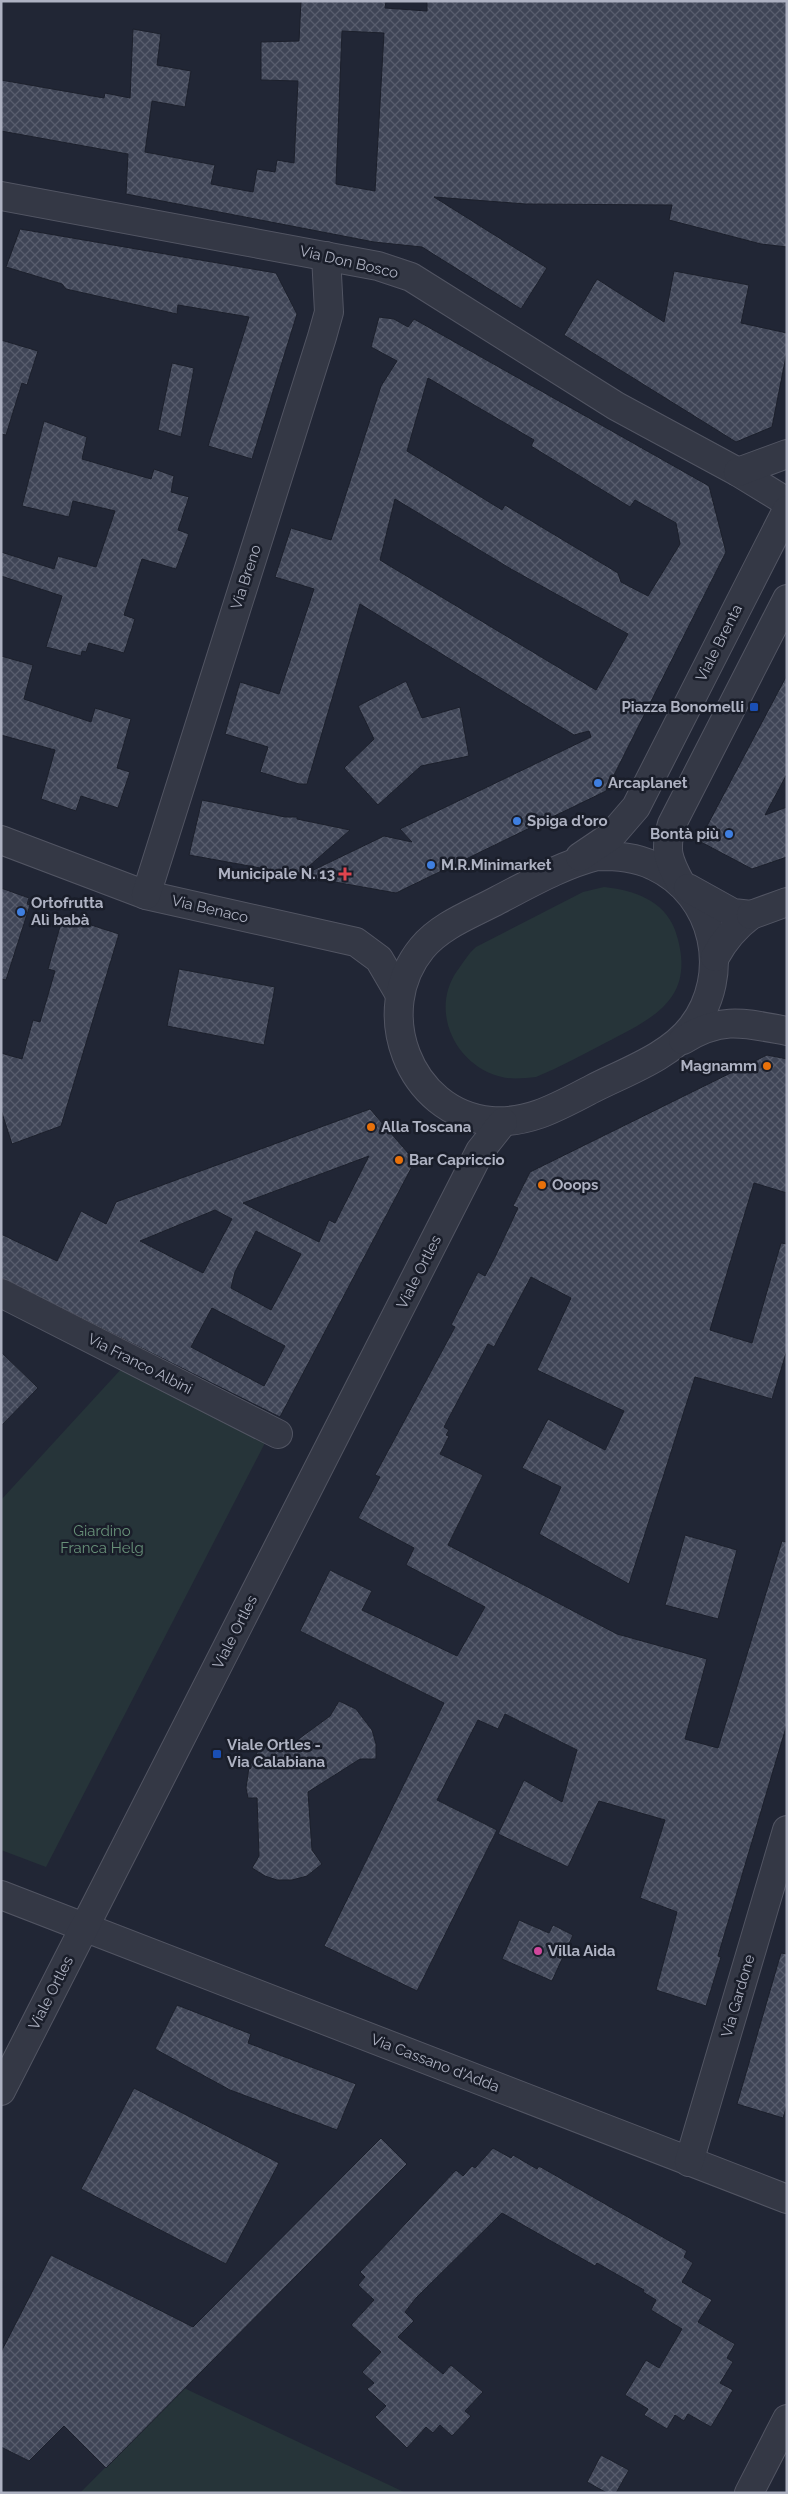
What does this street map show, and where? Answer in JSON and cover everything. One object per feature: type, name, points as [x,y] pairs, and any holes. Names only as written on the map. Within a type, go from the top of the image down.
[{"type":"street","name":"Via Don Bosco","points":[[1,197],[378,266],[418,280],[616,406],[738,472],[787,502]]},
{"type":"street","name":"Via Breno","points":[[146,895],[322,337],[329,312],[326,256]]},
{"type":"street","points":[[738,472],[787,454]]},
{"type":"street","name":"Viale Brenta","points":[[573,862],[611,836],[636,807],[787,510]]},
{"type":"street","points":[[675,1044],[693,1026],[706,1002],[714,970],[715,957],[712,935],[705,918],[670,865],[667,841],[672,824],[787,599]]},
{"type":"street","name":"Via Benaco","points":[[1,840],[146,895],[356,942],[379,959],[400,995]]},
{"type":"street","points":[[751,915],[733,913],[681,884],[654,866],[629,858],[597,856],[573,862],[442,930],[422,948],[412,962],[400,995],[399,1034],[409,1063],[430,1092],[454,1110],[486,1120],[503,1122],[523,1120],[553,1109],[658,1055],[698,1030],[740,1022],[787,1031]]},
{"type":"street","points":[[715,957],[724,941],[751,915],[787,902]]},
{"type":"street","name":"Viale Ortles","points":[[454,1110],[463,1124],[470,1141],[469,1174]]},
{"type":"street","name":"Viale Ortles","points":[[1,2091],[480,1151],[503,1122]]},
{"type":"street","name":"Via Franco Albini","points":[[1,1293],[278,1434]]},
{"type":"street","name":"Via Gardone","points":[[689,2162],[787,1830]]},
{"type":"street","name":"Via Cassano d'Adda","points":[[1,1895],[787,2199]]},
{"type":"street","points":[[749,2493],[787,2419]]},
{"type":"green space","points":[[604,887],[615,888],[646,898],[663,911],[670,920],[675,930],[681,953],[681,972],[676,988],[668,1002],[641,1024],[536,1077],[508,1078],[498,1076],[482,1069],[469,1060],[451,1033],[447,1018],[446,1002],[449,986],[468,956],[476,947],[583,892]]},
{"type":"green space","name":"Giardino Franca Helg","points":[[123,1367],[266,1441],[46,1867],[1,1850],[1,1500]]},
{"type":"green space","points":[[184,2388],[406,2493],[80,2493]]},
{"type":"building","points":[[301,1],[386,1],[385,8],[427,11],[427,1],[787,1],[787,247],[761,244],[669,220],[672,205],[526,204],[434,197],[547,268],[521,309],[422,247],[374,242],[126,194],[128,154],[1,131],[1,80],[104,98],[105,93],[130,98],[133,29],[161,34],[157,65],[191,71],[185,107],[152,101],[145,152],[215,165],[211,184],[253,192],[257,169],[275,172],[277,160],[294,163],[298,81],[261,80],[261,42],[299,41]],"holes":[[[342,31],[384,33],[375,191],[336,184]]]},
{"type":"building","points":[[20,229],[276,273],[297,314],[252,459],[208,446],[249,317],[178,305],[177,314],[66,289],[62,284],[6,267]]},
{"type":"building","points":[[674,271],[749,285],[741,323],[787,333],[787,351],[772,427],[736,442],[564,335],[597,279],[664,322]]},
{"type":"building","points":[[379,317],[394,319],[408,327],[414,319],[709,486],[726,552],[606,791],[396,893],[301,876],[384,836],[412,842],[400,829],[591,737],[589,731],[574,735],[360,604],[307,784],[299,784],[260,772],[268,747],[225,734],[240,682],[279,694],[314,589],[275,577],[291,528],[331,540],[381,386],[397,361],[371,347]],"holes":[[[428,378],[534,440],[531,446],[630,507],[635,500],[676,523],[680,544],[648,596],[621,582],[618,573],[505,505],[502,510],[407,451]],[[395,499],[511,569],[628,634],[596,690],[380,560]]]},
{"type":"building","points":[[1,340],[38,351],[27,385],[22,383],[6,435],[1,434]]},
{"type":"building","points":[[172,363],[194,368],[181,437],[158,430]]},
{"type":"building","points":[[44,421],[87,437],[82,459],[151,479],[154,469],[174,476],[171,492],[189,497],[178,530],[189,534],[176,569],[142,559],[124,615],[135,619],[124,653],[89,643],[86,652],[82,651],[81,656],[46,647],[62,596],[1,576],[1,552],[54,569],[58,556],[96,567],[115,511],[73,501],[69,517],[22,506]]},
{"type":"building","points":[[1,656],[33,665],[24,699],[91,722],[95,708],[131,719],[117,768],[130,772],[118,808],[81,796],[76,811],[41,799],[55,750],[1,735]]},
{"type":"building","points":[[787,675],[787,774],[765,815],[787,807],[787,857],[752,869],[699,841]]},
{"type":"building","points":[[406,681],[422,718],[460,707],[469,756],[421,766],[378,805],[344,768],[374,739],[358,706]]},
{"type":"building","points":[[202,800],[285,817],[297,817],[297,819],[350,830],[299,875],[189,855]]},
{"type":"building","points":[[1,888],[29,898],[27,904],[30,905],[6,980],[1,979]]},
{"type":"building","points":[[63,916],[119,934],[61,1126],[12,1144],[1,1110],[1,1053],[22,1059],[33,1020],[40,1022],[55,971],[48,969]]},
{"type":"building","points":[[179,969],[275,987],[264,1045],[167,1026]]},
{"type":"building","points":[[767,1055],[787,1059],[787,1193],[754,1183],[710,1330],[752,1343],[781,1243],[787,1244],[787,1350],[772,1399],[695,1377],[629,1584],[539,1534],[561,1487],[522,1468],[548,1419],[605,1450],[624,1411],[537,1370],[571,1298],[531,1277],[494,1347],[488,1344],[444,1427],[449,1430],[446,1435],[449,1436],[440,1454],[483,1475],[448,1545],[617,1634],[707,1659],[685,1739],[718,1748],[782,1541],[787,1542],[787,1724],[718,1956],[721,1957],[706,2006],[656,1990],[677,1912],[640,1898],[665,1820],[599,1801],[568,1867],[498,1834],[524,1780],[562,1802],[577,1750],[505,1714],[498,1729],[478,1720],[437,1800],[497,1830],[417,1991],[324,1946],[444,1703],[300,1631],[330,1570],[372,1591],[362,1610],[457,1656],[485,1607],[406,1565],[414,1548],[358,1518],[380,1477],[375,1475],[455,1327],[451,1325],[478,1272],[485,1276],[496,1255],[518,1208],[513,1206],[530,1172]]},
{"type":"building","points":[[370,1109],[415,1161],[280,1417],[1,1278],[1,1234],[57,1261],[81,1211],[106,1224],[116,1202]],"holes":[[[369,1156],[335,1223],[329,1220],[319,1242],[243,1203]],[[215,1210],[232,1219],[203,1273],[140,1241]],[[256,1231],[301,1254],[271,1310],[231,1288],[235,1272]],[[212,1308],[285,1346],[264,1386],[191,1347]]]},
{"type":"building","points":[[1,1352],[38,1388],[1,1426]]},
{"type":"building","points":[[685,1535],[737,1550],[718,1619],[665,1605]]},
{"type":"building","points":[[339,1701],[356,1709],[372,1730],[376,1744],[376,1759],[360,1759],[308,1792],[312,1850],[322,1864],[307,1876],[292,1880],[277,1880],[265,1876],[252,1868],[259,1856],[257,1798],[248,1798],[246,1788],[249,1767],[258,1751],[278,1738],[285,1749],[330,1716]]},
{"type":"building","points":[[519,1920],[549,1933],[553,1925],[573,1935],[552,1981],[502,1959]]},
{"type":"building","points":[[781,1953],[787,1954],[787,2105],[783,2118],[737,2104]]},
{"type":"building","points":[[177,2005],[251,2034],[248,2043],[356,2084],[337,2130],[230,2090],[155,2049]]},
{"type":"building","points":[[134,2088],[279,2163],[226,2264],[81,2189]]},
{"type":"building","points":[[381,2138],[407,2164],[106,2468],[64,2426],[29,2461],[1,2447],[1,2352],[51,2255],[193,2327]]},
{"type":"building","points":[[493,2148],[511,2158],[513,2155],[537,2169],[539,2166],[687,2251],[684,2257],[693,2263],[682,2282],[712,2300],[698,2322],[735,2344],[727,2358],[733,2362],[720,2383],[733,2390],[711,2427],[688,2414],[684,2421],[675,2415],[667,2429],[644,2415],[648,2409],[625,2395],[646,2360],[659,2368],[682,2329],[651,2310],[656,2300],[643,2292],[644,2290],[597,2263],[595,2266],[502,2213],[416,2298],[405,2312],[414,2321],[398,2337],[443,2374],[451,2365],[483,2392],[465,2411],[471,2416],[452,2436],[440,2425],[433,2433],[426,2427],[407,2448],[375,2417],[386,2406],[367,2389],[374,2383],[362,2372],[381,2352],[351,2325],[374,2300],[358,2285],[365,2277],[360,2272],[456,2170],[463,2176],[472,2166],[475,2168]]},
{"type":"building","points":[[601,2455],[629,2470],[616,2493],[607,2493],[587,2482]]},
{"type":"place","name":"Piazza Bonomelli","points":[[754,707]]},
{"type":"place","name":"Arcaplanet","points":[[598,783]]},
{"type":"place","name":"Spiga d'oro","points":[[517,821]]},
{"type":"place","name":"Bontà più","points":[[729,834]]},
{"type":"place","name":"M.R.Minimarket","points":[[431,865]]},
{"type":"place","name":"Municipale N. 13","points":[[345,874]]},
{"type":"place","name":"Ortofrutta Alì babà","points":[[21,912]]},
{"type":"place","name":"Magnamm","points":[[767,1066]]},
{"type":"place","name":"Alla Toscana","points":[[371,1127]]},
{"type":"place","name":"Bar Capriccio","points":[[399,1160]]},
{"type":"place","name":"Ooops","points":[[542,1185]]},
{"type":"place","name":"Viale Ortles - Via Calabiana","points":[[217,1754]]},
{"type":"place","name":"Villa Aida","points":[[538,1951]]}]
